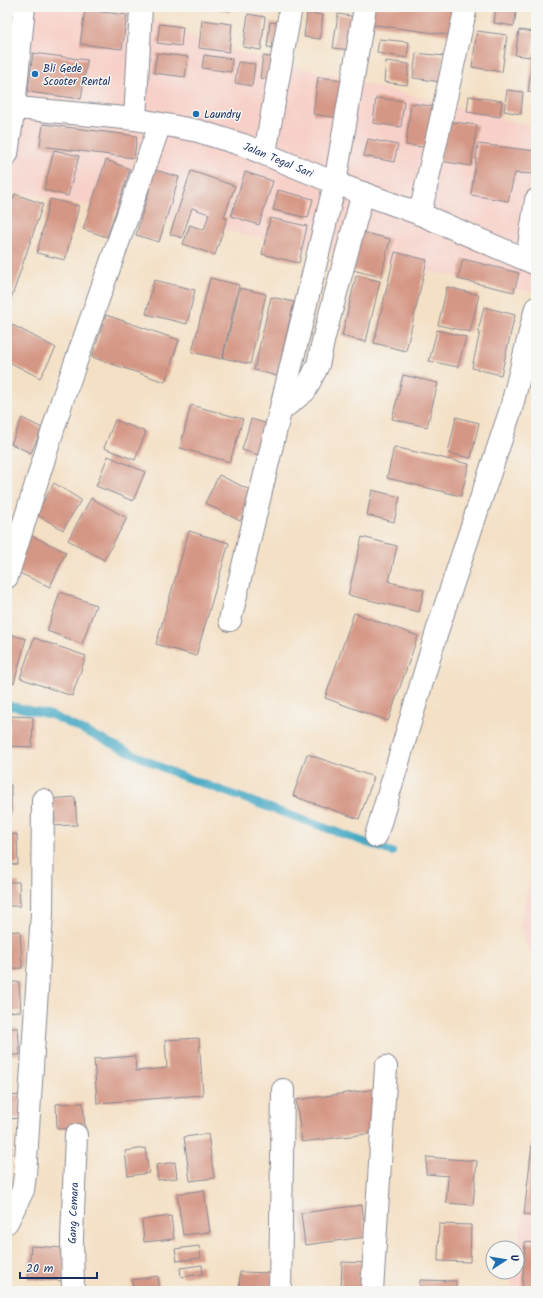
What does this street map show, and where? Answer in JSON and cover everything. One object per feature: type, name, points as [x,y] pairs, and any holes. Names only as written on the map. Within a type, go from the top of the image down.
[{"type":"street","points":[[7,154],[11,107],[24,7]]},
{"type":"street","points":[[135,119],[141,7]]},
{"type":"street","points":[[265,153],[291,7]]},
{"type":"street","points":[[230,620],[282,409],[335,183],[365,7]]},
{"type":"street","points":[[420,214],[466,7]]},
{"type":"street","name":"Jalan Tegal Sari","points":[[11,107],[135,119],[198,131],[265,153],[335,183],[420,214],[531,262]]},
{"type":"street","points":[[7,576],[62,401],[160,124]]},
{"type":"street","points":[[282,409],[304,391],[318,365],[324,337],[363,193]]},
{"type":"street","points":[[531,262],[536,200]]},
{"type":"street","points":[[376,836],[439,626],[510,409],[536,308]]},
{"type":"street","points":[[7,1222],[23,1190],[25,1175],[42,913],[43,800]]},
{"type":"street","points":[[372,1291],[386,1067]]},
{"type":"street","points":[[280,1291],[283,1090]]},
{"type":"street","name":"Gang Cemara","points":[[73,1291],[72,1239],[76,1135]]},
{"type":"shaded area","points":[[7,7],[124,7],[218,47],[536,127],[536,293],[186,223],[7,191]]},
{"type":"shaded area","points":[[536,848],[536,970],[520,927]]},
{"type":"shaded area","points":[[536,1123],[536,1291],[511,1291],[513,1280],[525,1280],[525,1240],[519,1240]]},
{"type":"building","points":[[7,7],[17,7],[12,40],[7,39]]},
{"type":"building","points":[[230,7],[230,11],[211,8]]},
{"type":"building","points":[[270,7],[289,7],[288,12],[269,9]]},
{"type":"building","points":[[369,7],[454,8],[450,35],[367,24]]},
{"type":"building","points":[[496,7],[517,7],[514,26],[494,23]]},
{"type":"building","points":[[85,10],[127,15],[122,49],[80,44]]},
{"type":"building","points":[[307,13],[323,15],[320,39],[304,37]]},
{"type":"building","points":[[248,14],[265,17],[261,50],[243,47]]},
{"type":"building","points":[[338,14],[356,17],[351,50],[333,48]]},
{"type":"building","points":[[202,20],[232,24],[229,52],[199,48]]},
{"type":"building","points":[[270,22],[285,24],[281,48],[267,47]]},
{"type":"building","points":[[160,24],[183,27],[181,46],[157,43]]},
{"type":"building","points":[[519,30],[535,32],[531,57],[515,55]]},
{"type":"building","points":[[477,31],[507,35],[502,72],[472,67]]},
{"type":"building","points":[[379,39],[409,42],[407,58],[377,53]]},
{"type":"building","points":[[33,53],[87,60],[81,99],[28,92]]},
{"type":"building","points":[[157,53],[188,57],[185,77],[154,73]]},
{"type":"building","points":[[416,53],[444,56],[441,82],[413,78]]},
{"type":"building","points":[[533,53],[536,53],[536,93],[528,92]]},
{"type":"building","points":[[204,55],[232,59],[231,72],[202,68]]},
{"type":"building","points":[[263,56],[277,58],[275,80],[260,78]]},
{"type":"building","points":[[386,61],[409,64],[407,85],[384,82]]},
{"type":"building","points":[[238,62],[255,64],[252,86],[235,83]]},
{"type":"building","points":[[318,77],[343,80],[338,118],[313,114]]},
{"type":"building","points":[[507,90],[523,92],[521,114],[504,111]]},
{"type":"building","points":[[469,96],[502,101],[500,117],[467,112]]},
{"type":"building","points":[[376,98],[404,101],[401,127],[373,123]]},
{"type":"building","points":[[411,103],[437,107],[432,148],[406,145]]},
{"type":"building","points":[[446,121],[477,125],[471,166],[440,161]]},
{"type":"building","points":[[43,124],[137,136],[134,158],[40,146]]},
{"type":"building","points":[[368,139],[398,145],[394,162],[364,156]]},
{"type":"building","points":[[478,144],[536,151],[535,174],[515,173],[508,201],[471,195]]},
{"type":"building","points":[[54,150],[79,156],[68,196],[44,190]]},
{"type":"building","points":[[106,160],[130,169],[107,237],[83,229]]},
{"type":"building","points":[[155,170],[179,177],[159,242],[136,235]]},
{"type":"building","points":[[191,171],[235,186],[224,217],[227,218],[215,255],[183,244],[190,225],[204,230],[209,214],[192,208],[182,238],[170,234]]},
{"type":"building","points":[[245,172],[273,181],[259,225],[231,216]]},
{"type":"building","points":[[278,190],[313,199],[308,218],[273,210]]},
{"type":"building","points":[[15,194],[43,204],[10,302],[7,301],[7,216]]},
{"type":"building","points":[[50,199],[79,206],[65,260],[37,253]]},
{"type":"building","points":[[270,218],[307,226],[299,263],[262,254]]},
{"type":"building","points":[[358,231],[390,239],[381,277],[349,269]]},
{"type":"building","points":[[395,252],[427,260],[406,351],[374,343]]},
{"type":"building","points":[[463,259],[519,273],[514,292],[458,279]]},
{"type":"building","points":[[356,276],[380,281],[366,342],[342,336]]},
{"type":"building","points":[[210,278],[239,285],[222,359],[192,352]]},
{"type":"building","points":[[154,280],[195,290],[187,324],[146,314]]},
{"type":"building","points":[[447,287],[479,295],[470,332],[438,325]]},
{"type":"building","points":[[240,288],[266,294],[250,364],[223,358]]},
{"type":"building","points":[[271,297],[294,302],[277,376],[254,370]]},
{"type":"building","points":[[484,307],[515,315],[501,375],[472,368],[480,332],[478,331]]},
{"type":"building","points":[[106,315],[179,340],[165,382],[92,357]]},
{"type":"building","points":[[7,322],[56,348],[40,378],[7,361]]},
{"type":"building","points":[[437,330],[466,337],[458,367],[429,361]]},
{"type":"building","points":[[403,375],[438,383],[427,427],[392,419]]},
{"type":"building","points":[[191,405],[243,419],[230,462],[180,448]]},
{"type":"building","points":[[456,417],[479,423],[471,458],[448,453]]},
{"type":"building","points":[[22,418],[42,428],[31,453],[11,444]]},
{"type":"building","points":[[251,419],[268,424],[259,455],[242,450]]},
{"type":"building","points":[[115,420],[146,432],[135,460],[104,448]]},
{"type":"building","points":[[394,447],[469,464],[461,496],[387,478]]},
{"type":"building","points":[[108,456],[145,472],[133,501],[96,486]]},
{"type":"building","points":[[219,475],[254,492],[240,521],[205,503]]},
{"type":"building","points":[[54,483],[81,500],[63,530],[36,514]]},
{"type":"building","points":[[372,490],[400,497],[394,522],[367,515]]},
{"type":"building","points":[[91,498],[127,518],[104,560],[68,540]]},
{"type":"building","points":[[189,531],[229,543],[196,656],[156,644]]},
{"type":"building","points":[[30,535],[66,552],[50,587],[13,570]]},
{"type":"building","points":[[362,537],[397,546],[389,582],[424,590],[419,612],[348,595]]},
{"type":"building","points":[[60,592],[96,605],[82,644],[47,631]]},
{"type":"building","points":[[354,613],[418,636],[388,721],[325,698]]},
{"type":"building","points":[[7,633],[26,639],[14,683],[7,681]]},
{"type":"building","points":[[34,638],[86,656],[72,696],[20,678]]},
{"type":"building","points":[[10,716],[33,717],[32,747],[9,746]]},
{"type":"building","points":[[307,754],[374,777],[359,819],[293,796]]},
{"type":"building","points":[[7,784],[11,785],[11,815],[7,815]]},
{"type":"building","points":[[75,797],[77,825],[50,826],[48,799]]},
{"type":"building","points":[[17,834],[18,864],[7,865],[7,835]]},
{"type":"building","points":[[7,882],[19,882],[20,906],[7,906]]},
{"type":"building","points":[[20,931],[22,968],[7,969],[7,932]]},
{"type":"building","points":[[7,982],[19,982],[21,1011],[7,1012]]},
{"type":"building","points":[[7,1028],[18,1028],[20,1055],[7,1055]]},
{"type":"building","points":[[199,1038],[203,1095],[97,1103],[94,1059],[135,1056],[136,1071],[167,1068],[165,1040]]},
{"type":"building","points":[[376,1089],[382,1132],[302,1142],[296,1100]]},
{"type":"building","points":[[21,1095],[22,1118],[7,1119],[7,1096]]},
{"type":"building","points":[[83,1103],[85,1128],[57,1129],[56,1104]]},
{"type":"building","points":[[534,1127],[536,1128],[536,1215],[524,1214]]},
{"type":"building","points":[[7,1134],[10,1134],[11,1154],[7,1154]]},
{"type":"building","points":[[208,1134],[214,1178],[190,1181],[184,1137]]},
{"type":"building","points":[[145,1148],[149,1173],[128,1176],[125,1151]]},
{"type":"building","points":[[427,1157],[477,1161],[473,1205],[446,1203],[448,1176],[426,1174]]},
{"type":"building","points":[[175,1162],[177,1178],[158,1180],[156,1165]]},
{"type":"building","points":[[204,1190],[210,1232],[183,1235],[177,1194]]},
{"type":"building","points":[[362,1205],[366,1237],[305,1245],[301,1213]]},
{"type":"building","points":[[171,1216],[174,1239],[144,1242],[142,1220]]},
{"type":"building","points":[[439,1224],[471,1225],[470,1262],[438,1261]]},
{"type":"building","points":[[525,1242],[536,1243],[536,1291],[522,1291],[523,1280],[525,1280]]},
{"type":"building","points":[[31,1246],[66,1248],[64,1281],[28,1279]]},
{"type":"building","points":[[199,1246],[201,1258],[177,1261],[175,1249]]},
{"type":"building","points":[[342,1262],[369,1263],[367,1291],[341,1291]]},
{"type":"building","points":[[202,1265],[203,1274],[181,1277],[180,1268]]},
{"type":"building","points":[[240,1272],[273,1273],[273,1291],[239,1291]]},
{"type":"building","points":[[158,1276],[160,1291],[133,1291],[132,1280]]},
{"type":"building","points":[[420,1280],[456,1281],[456,1291],[420,1291]]},
{"type":"waterway","points":[[7,705],[51,715],[176,774],[392,852]]},
{"type":"place","name":"Bli Gede Scooter Rental","points":[[35,74]]},
{"type":"place","name":"Laundry","points":[[196,114]]}]
